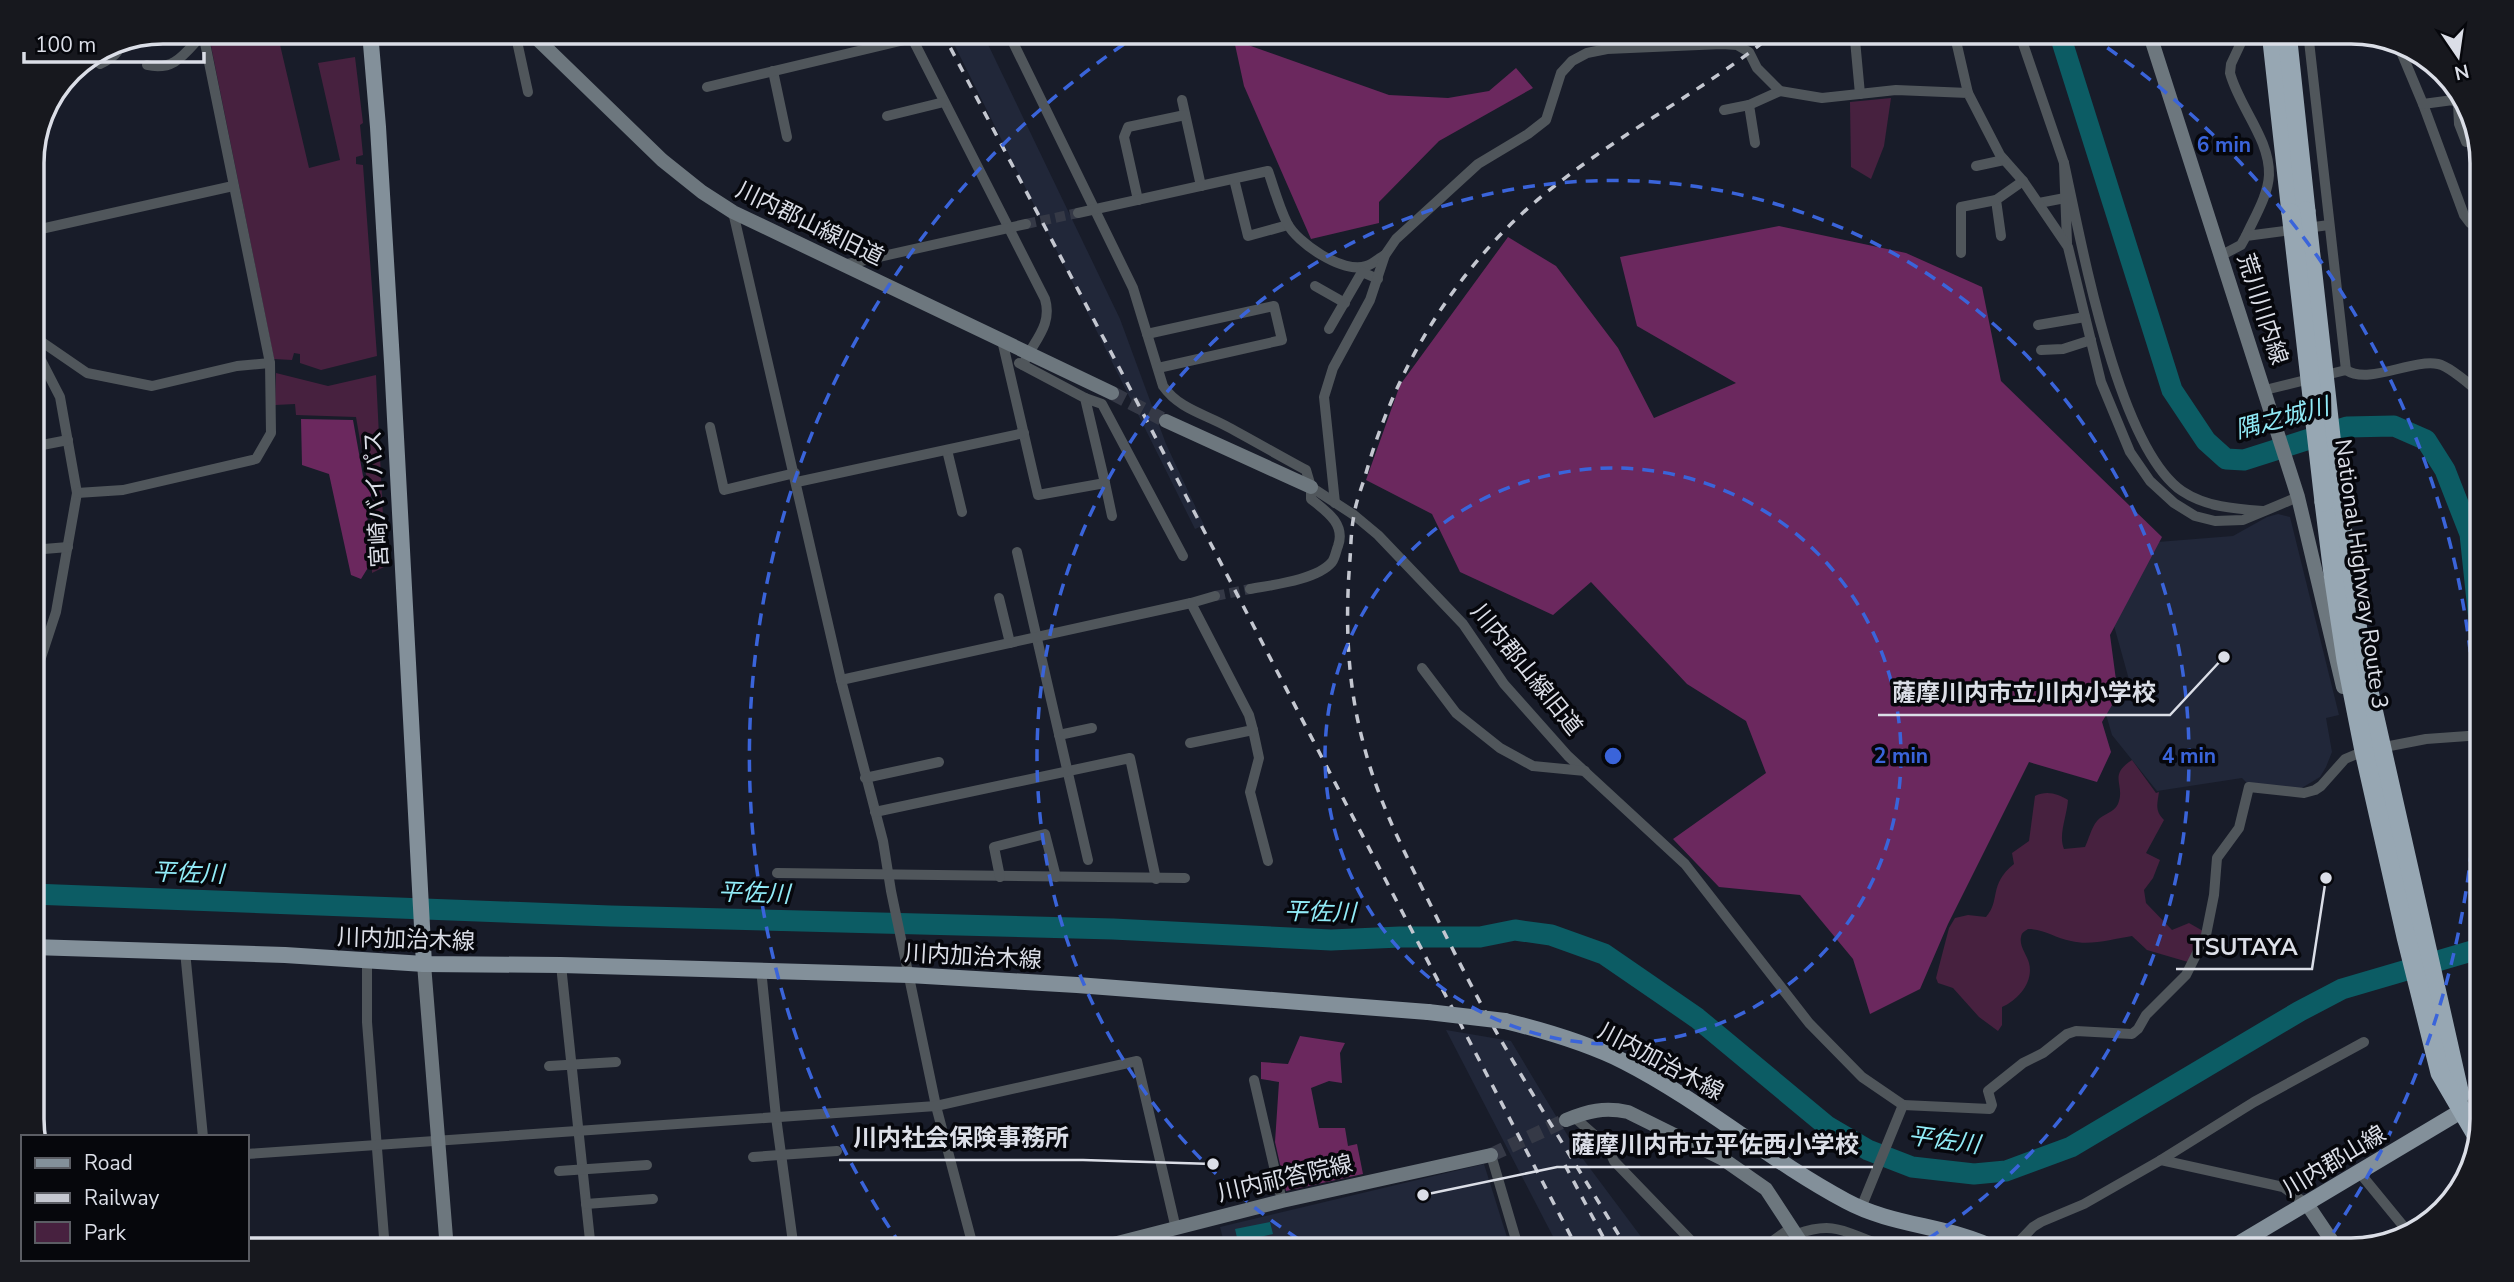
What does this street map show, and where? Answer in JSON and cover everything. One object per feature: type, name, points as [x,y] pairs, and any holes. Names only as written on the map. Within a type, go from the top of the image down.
[{"type":"highway","name":"National Highway Route 3","points":[[2273,44],[2298,212],[2331,501],[2333,574],[2372,749],[2406,937],[2440,1073],[2470,1123]]},
{"type":"highway","name":"National Highway Route 3","points":[[2288,44],[2298,212]]},
{"type":"highway","name":"National Highway Route 3","points":[[2331,501],[2351,582],[2372,749],[2423,923],[2463,1110]]},
{"type":"main road","name":"宮崎バイパス","points":[[371,44],[424,964]]},
{"type":"main road","name":"川内郡山線旧道","points":[[542,44],[662,160],[702,192],[733,212],[1002,340],[1025,359],[1112,393]]},
{"type":"main road","name":"荒川川内線","points":[[2153,44],[2296,491],[2336,666],[2372,749]]},
{"type":"main road","name":"川内郡山線旧道","points":[[1166,421],[1311,487]]},
{"type":"main road","points":[[2312,557],[2333,574],[2351,582]]},
{"type":"main road","name":"川内加治木線","points":[[44,947],[185,951],[424,964],[761,969],[909,975],[1428,1012],[1505,1021],[1572,1040],[1624,1062],[1716,1117],[1780,1162],[1861,1209]]},
{"type":"main road","points":[[424,964],[446,1238]]},
{"type":"main road","points":[[2463,1110],[2470,1106]]},
{"type":"main road","points":[[1570,1119],[1597,1109],[1612,1108],[1642,1117],[1723,1158],[1766,1189],[1800,1238]]},
{"type":"main road","name":"川内郡山線","points":[[2251,1238],[2463,1110]]},
{"type":"main road","name":"川内祁答院線","points":[[1151,1238],[1282,1201],[1491,1155]]},
{"type":"main road","points":[[2307,1204],[2329,1238]]},
{"type":"main road","points":[[1861,1209],[1969,1238]]},
{"type":"street","points":[[147,65],[159,68],[178,61],[194,44]]},
{"type":"street","points":[[77,494],[122,491],[256,458],[271,433],[271,363],[205,44]]},
{"type":"street","points":[[518,44],[528,92]]},
{"type":"street","points":[[707,87],[876,44]]},
{"type":"street","points":[[915,44],[1045,299],[1048,311],[1046,323],[1025,359]]},
{"type":"street","points":[[1014,44],[1133,288],[1163,386],[1171,398],[1306,470],[1311,499],[1329,514],[1339,527],[1340,541],[1332,562],[1311,576],[1250,589]]},
{"type":"street","points":[[1335,503],[1324,397],[1333,368],[1370,300],[1385,255],[1396,239],[1478,164],[1546,120],[1562,74],[1572,61],[1587,53],[1607,49],[1737,44],[1749,52],[1757,68],[1780,91]]},
{"type":"street","points":[[1855,44],[1860,94]]},
{"type":"street","points":[[1957,44],[1968,93],[2004,160],[2023,181],[2068,247]]},
{"type":"street","points":[[2023,44],[2064,163],[2100,322],[2123,392],[2145,445],[2161,471],[2180,490],[2202,502],[2266,512]]},
{"type":"street","points":[[2221,255],[2241,245],[2264,195],[2269,177],[2263,146],[2230,73],[2240,44]]},
{"type":"street","points":[[2309,44],[2346,370]]},
{"type":"street","points":[[100,64],[116,53]]},
{"type":"street","points":[[2403,56],[2464,215],[2470,223]]},
{"type":"street","points":[[773,71],[787,137]]},
{"type":"street","points":[[1724,110],[1749,105],[1780,91],[1822,98],[1896,90],[1968,93]]},
{"type":"street","points":[[1182,100],[1201,186]]},
{"type":"street","points":[[2423,104],[2452,100]]},
{"type":"street","points":[[887,116],[944,102]]},
{"type":"street","points":[[1749,105],[1755,143]]},
{"type":"street","points":[[2458,111],[2459,124],[2466,142]]},
{"type":"street","points":[[1138,200],[1124,136],[1128,127],[1185,115]]},
{"type":"street","points":[[1976,166],[2004,160]]},
{"type":"street","points":[[2064,163],[2068,247],[2101,382],[2130,452],[2150,481],[2174,503],[2195,516],[2215,522],[2243,520],[2266,512],[2296,491]]},
{"type":"street","points":[[1078,213],[1268,171],[1288,225],[1313,250],[1335,261],[1364,269],[1378,279]]},
{"type":"street","points":[[1234,179],[1248,236],[1288,225]]},
{"type":"street","points":[[1961,253],[1961,207],[1996,200],[2023,181]]},
{"type":"street","points":[[44,228],[233,186]]},
{"type":"street","points":[[2039,203],[2065,198]]},
{"type":"street","points":[[1996,200],[2001,236]]},
{"type":"street","points":[[733,212],[841,680],[883,841],[936,1106],[971,1238]]},
{"type":"street","points":[[843,265],[1026,224]]},
{"type":"street","points":[[2246,236],[2329,225]]},
{"type":"street","points":[[1329,329],[1364,269],[1385,255]]},
{"type":"street","points":[[1315,286],[1345,303]]},
{"type":"street","points":[[1147,334],[1274,306],[1282,340],[1158,369]]},
{"type":"street","points":[[2038,325],[2085,317]]},
{"type":"street","points":[[1002,340],[1038,495],[1105,483]]},
{"type":"street","points":[[2041,350],[2063,349],[2091,340]]},
{"type":"street","points":[[44,343],[88,373],[152,386],[237,366],[271,363]]},
{"type":"street","points":[[1006,356],[1025,359],[1085,398],[1102,404],[1183,556]]},
{"type":"street","points":[[2267,395],[2346,370],[2359,374],[2426,363],[2440,364],[2470,386]]},
{"type":"street","points":[[44,366],[60,397],[77,494],[56,612],[44,648]]},
{"type":"street","points":[[1085,398],[1112,516]]},
{"type":"street","points":[[710,427],[724,490],[947,450],[1024,433]]},
{"type":"street","points":[[44,445],[68,440]]},
{"type":"street","points":[[947,450],[962,512]]},
{"type":"street","name":"川内郡山線旧道","points":[[1311,487],[1378,534],[1426,584],[1463,624],[1504,684],[1553,739],[1685,864],[1809,1023],[1862,1077],[1903,1105]]},
{"type":"street","points":[[44,549],[68,547]]},
{"type":"street","points":[[1017,552],[1088,860]]},
{"type":"street","points":[[841,680],[1215,596]]},
{"type":"street","points":[[999,598],[1010,643]]},
{"type":"street","points":[[1191,603],[1249,715],[1259,758],[1250,792],[1268,861]]},
{"type":"street","points":[[1422,668],[1456,713],[1500,748],[1533,766],[1585,771]]},
{"type":"street","points":[[1059,735],[1092,728]]},
{"type":"street","points":[[1189,743],[1253,730]]},
{"type":"street","points":[[1861,1209],[1903,1105],[1990,1110],[1992,1105],[1988,1091],[2023,1063],[2043,1053],[2067,1034],[2077,1031],[2132,1034],[2138,1029],[2146,1015],[2186,975],[2206,935],[2214,895],[2217,858],[2239,828],[2249,787],[2304,793],[2322,786],[2345,759],[2372,749],[2426,739],[2470,736]]},
{"type":"street","points":[[875,812],[1130,758],[1156,879]]},
{"type":"street","points":[[865,778],[939,762]]},
{"type":"street","points":[[1000,877],[994,846],[1045,834],[1056,877]]},
{"type":"street","points":[[778,873],[1185,878]]},
{"type":"street","points":[[185,951],[204,1135]]},
{"type":"street","points":[[368,961],[367,1022],[384,1238]]},
{"type":"street","points":[[561,965],[590,1238]]},
{"type":"street","points":[[761,969],[776,1117],[792,1238]]},
{"type":"street","points":[[2022,1238],[2032,1227],[2084,1204],[2254,1102],[2364,1042]]},
{"type":"street","points":[[248,1154],[936,1106],[1137,1061],[1176,1229]]},
{"type":"street","points":[[550,1066],[616,1062]]},
{"type":"street","points":[[1254,1080],[1282,1201]]},
{"type":"street","points":[[1570,1119],[1607,1146],[1614,1161],[1688,1238]]},
{"type":"street","points":[[753,1157],[837,1151]]},
{"type":"street","points":[[1491,1155],[1515,1238]]},
{"type":"street","points":[[2161,1160],[2283,1187],[2307,1204]]},
{"type":"street","points":[[558,1171],[647,1165]]},
{"type":"street","points":[[2359,1172],[2403,1226]]},
{"type":"street","points":[[586,1204],[653,1199]]},
{"type":"street","points":[[1782,1238],[1795,1230],[1834,1227],[1864,1238]]},
{"type":"shaded area","points":[[954,44],[988,44],[1120,319],[1166,444],[1204,525],[1195,529]]},
{"type":"shaded area","points":[[1235,44],[1245,44],[1389,95],[1448,98],[1489,91],[1516,68],[1533,88],[1439,141],[1379,202],[1379,223],[1311,239],[1244,86]]},
{"type":"shaded area","points":[[1779,226],[1906,253],[1982,287],[2001,381],[2162,537],[2110,635],[2118,695],[2102,722],[2111,752],[2097,782],[2029,762],[1948,924],[1920,989],[1870,1014],[1853,959],[1800,895],[1719,887],[1673,839],[1766,773],[1746,721],[1687,684],[1591,582],[1553,615],[1460,572],[1432,514],[1366,480],[1400,385],[1508,237],[1556,266],[1618,348],[1654,418],[1736,383],[1637,326],[1620,257]]},
{"type":"shaded area","points":[[301,419],[353,420],[363,476],[373,491],[367,504],[369,566],[361,579],[351,575],[329,474],[302,465]]},
{"type":"shaded area","points":[[2278,514],[2290,517],[2339,715],[2326,718],[2332,752],[2326,767],[2320,777],[2300,789],[2247,783],[2242,778],[2157,791],[2112,735],[2101,697],[2123,692],[2125,700],[2139,697],[2138,693],[2133,694],[2113,622],[2145,543],[2233,536],[2267,517]]},
{"type":"shaded area","points":[[1446,1030],[1511,1041],[1577,1151],[1642,1238],[1554,1238]]},
{"type":"shaded area","points":[[1300,1036],[1345,1043],[1340,1053],[1342,1083],[1329,1081],[1311,1088],[1319,1128],[1345,1128],[1348,1146],[1357,1144],[1363,1174],[1286,1191],[1275,1142],[1279,1082],[1261,1079],[1261,1062],[1288,1064]]},
{"type":"shaded area","points":[[1484,1164],[1507,1238],[1223,1238],[1220,1227]]},
{"type":"shaded area","points":[[1270,1222],[1273,1234],[1237,1238],[1235,1229]]},
{"type":"green space","points":[[211,44],[280,44],[309,168],[340,160],[318,63],[355,57],[363,123],[360,125],[363,155],[356,157],[356,164],[363,165],[377,356],[321,370],[300,363],[300,354],[294,353],[292,360],[274,359]]},
{"type":"green space","points":[[1891,98],[1884,146],[1871,179],[1851,167],[1850,102]]},
{"type":"green space","points":[[276,373],[328,386],[376,375],[383,517],[380,517],[380,529],[384,530],[386,566],[372,573],[371,505],[377,491],[366,475],[356,417],[296,415],[295,404],[275,405]]},
{"type":"green space","points":[[2132,760],[2156,793],[2159,792],[2157,807],[2164,820],[2146,853],[2160,860],[2153,878],[2144,890],[2146,903],[2172,930],[2189,923],[2203,931],[2188,962],[2147,950],[2132,936],[2086,943],[2028,929],[2022,934],[2021,940],[2029,963],[2029,977],[2019,995],[2002,1007],[2002,1025],[1998,1031],[1979,1017],[1953,988],[1938,983],[1936,978],[1949,928],[1955,918],[1968,915],[1986,917],[1990,911],[2001,879],[2014,864],[2012,853],[2029,841],[2035,796],[2044,793],[2068,800],[2062,844],[2064,849],[2085,847],[2097,821],[2118,804],[2120,771]]},
{"type":"waterway","name":"隅之城川","points":[[2063,44],[2172,390],[2206,441],[2226,459],[2244,460],[2347,427],[2394,426],[2426,440],[2445,470],[2470,534]]},
{"type":"waterway","name":"平佐川","points":[[44,894],[610,916],[1113,929],[1331,940],[1480,937],[1515,930],[1551,935],[1604,954],[1697,1018],[1827,1126],[1868,1150],[1912,1167],[1974,1174],[2006,1171],[2071,1147],[2300,1011],[2342,989],[2470,952]]},
{"type":"tunnel","points":[[1026,224],[1078,213]]},
{"type":"tunnel","points":[[1112,393],[1166,421]]},
{"type":"tunnel","points":[[1215,596],[1250,589]]},
{"type":"tunnel","points":[[1491,1155],[1566,1120]]},
{"type":"railway","points":[[948,44],[1572,1238]]},
{"type":"railway","points":[[1621,1238],[1484,1010],[1404,850],[1377,787],[1358,720],[1351,674],[1348,582],[1352,526],[1377,439],[1403,375],[1438,315],[1479,258],[1534,203],[1567,177],[1761,44]]},
{"type":"railway","points":[[1565,1165],[1604,1238]]},
{"type":"place","name":"薩摩川内市立川内小学校","points":[[2224,657]]},
{"type":"place","name":"TSUTAYA","points":[[2326,878]]},
{"type":"place","name":"川内社会保険事務所","points":[[1213,1164]]},
{"type":"place","name":"薩摩川内市立平佐西小学校","points":[[1423,1195]]}]
